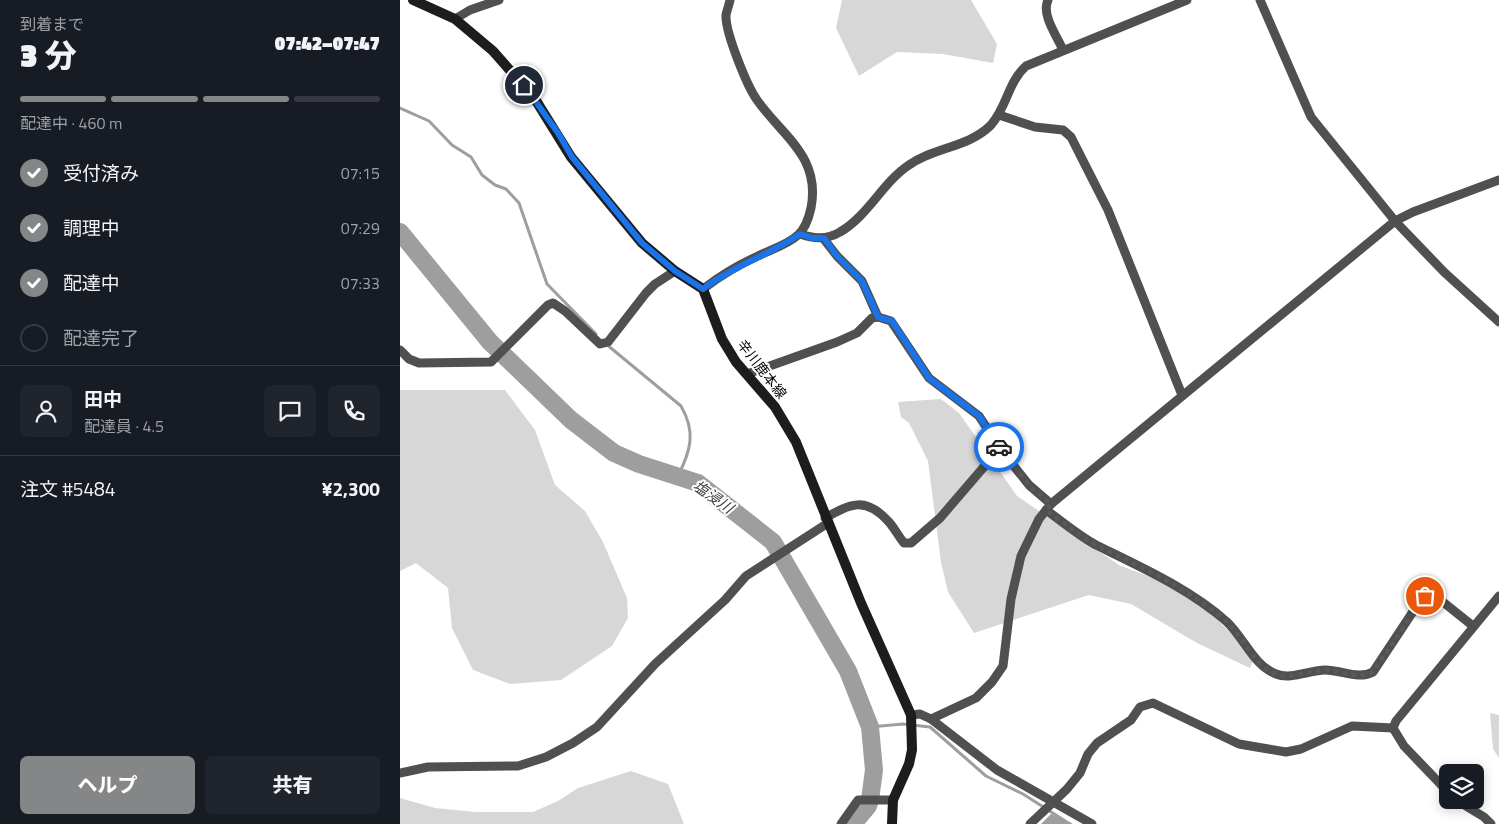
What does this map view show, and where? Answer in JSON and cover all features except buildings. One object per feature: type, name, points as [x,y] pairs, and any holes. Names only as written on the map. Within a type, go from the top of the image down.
[{"type":"main road","points":[[413,0],[455,19],[513,72],[535,99],[572,157],[642,243],[675,271],[703,289]]},
{"type":"main road","name":"辛川鹿本線","points":[[703,289],[722,339],[736,362],[785,421],[796,442],[911,717],[912,732],[909,764],[893,800],[892,824]]},
{"type":"street","points":[[455,19],[470,10],[499,0]]},
{"type":"street","points":[[703,289],[722,275],[785,244],[800,234],[808,218],[812,202],[807,163],[800,149],[758,101],[746,79],[728,28],[726,16],[730,0]]},
{"type":"street","points":[[1048,0],[1045,6],[1046,14],[1064,50]]},
{"type":"street","points":[[800,234],[812,238],[824,238],[840,232],[854,222],[906,166],[922,156],[961,144],[990,126],[999,115],[1017,75],[1026,66],[1187,0]]},
{"type":"street","points":[[1260,0],[1311,117],[1395,221],[1444,272],[1499,322]]},
{"type":"street","points":[[999,115],[1035,127],[1063,130],[1070,137],[1108,210],[1182,395]]},
{"type":"street","points":[[932,718],[976,698],[992,682],[1004,666],[1011,599],[1021,556],[1032,532],[1048,507],[1395,221],[1413,212],[1499,180]]},
{"type":"street","points":[[824,238],[837,256],[862,281],[878,317]]},
{"type":"street","points":[[400,350],[409,359],[419,363],[492,362],[548,305],[553,303],[565,311],[600,344],[608,342],[646,293],[675,271]]},
{"type":"street","points":[[747,374],[837,342],[857,333],[872,318],[878,317],[892,321],[929,378],[979,416],[1002,451],[1048,507],[1095,544],[1143,567],[1202,604],[1236,631],[1259,662],[1278,675],[1289,676],[1324,670],[1362,676],[1373,672],[1420,601],[1429,595],[1438,598],[1474,626]]},
{"type":"street","points":[[400,773],[428,768],[518,766],[546,757],[573,743],[597,727],[672,648],[725,600],[746,576],[846,506],[856,503],[865,505],[888,521],[904,543],[911,543],[940,518],[995,454],[1002,451]]},
{"type":"street","points":[[1439,783],[1404,746],[1394,728],[1396,721],[1499,596]]},
{"type":"street","points":[[1030,824],[1080,773],[1088,754],[1097,743],[1130,720],[1146,704],[1153,703],[1239,744],[1286,752],[1301,749],[1352,726],[1394,728]]},
{"type":"street","points":[[911,717],[920,714],[932,718],[996,770],[1092,824]]},
{"type":"street","points":[[841,824],[858,800],[876,798],[893,800]]},
{"type":"street","points":[[1471,809],[1491,824]]},
{"type":"shaded area","points":[[842,0],[971,0],[997,44],[993,63],[943,54],[897,52],[859,76],[836,28]]},
{"type":"shaded area","points":[[400,390],[505,390],[535,430],[555,485],[585,511],[603,542],[627,598],[628,618],[612,646],[561,680],[510,684],[473,670],[452,628],[448,588],[416,563],[400,571]]},
{"type":"shaded area","points":[[941,399],[959,413],[1017,496],[1119,565],[1163,582],[1203,607],[1255,655],[1250,668],[1197,643],[1131,604],[1089,595],[974,633],[948,592],[941,562],[928,461],[909,423],[901,417],[898,402]]},
{"type":"shaded area","points":[[1490,713],[1499,715],[1499,758],[1493,749]]},
{"type":"shaded area","points":[[631,771],[668,784],[684,824],[400,824],[400,798],[435,808],[475,812],[533,812],[558,801],[578,788]]},
{"type":"shaded area","points":[[1051,814],[1073,824],[1041,824]]},
{"type":"waterway","points":[[400,108],[429,121],[452,145],[471,157],[482,175],[495,185],[506,189],[519,203],[547,284],[596,334]]},
{"type":"waterway","name":"塩浸川","points":[[400,232],[490,342],[571,420],[614,453],[639,464],[698,483],[773,542],[848,671],[870,727],[874,770],[870,800],[868,806],[853,824]]},
{"type":"waterway","points":[[606,344],[681,406],[686,415],[690,433],[689,449],[678,476]]},
{"type":"waterway","points":[[870,727],[903,724],[930,727],[986,776],[1023,794],[1070,824]]},
{"type":"way so far","points":[[999,447],[1029,485],[1051,504],[1046,510],[1095,544],[1143,567],[1225,620],[1243,638],[1259,662],[1278,675],[1289,676],[1324,670],[1362,676],[1373,672],[1425,596]]},
{"type":"route","points":[[524,85],[558,133],[572,157],[642,243],[675,271],[703,289],[722,275],[756,256],[785,244],[800,234],[812,238],[824,238],[837,256],[862,281],[878,317],[892,321],[929,378],[979,416],[990,430],[999,447]]}]
